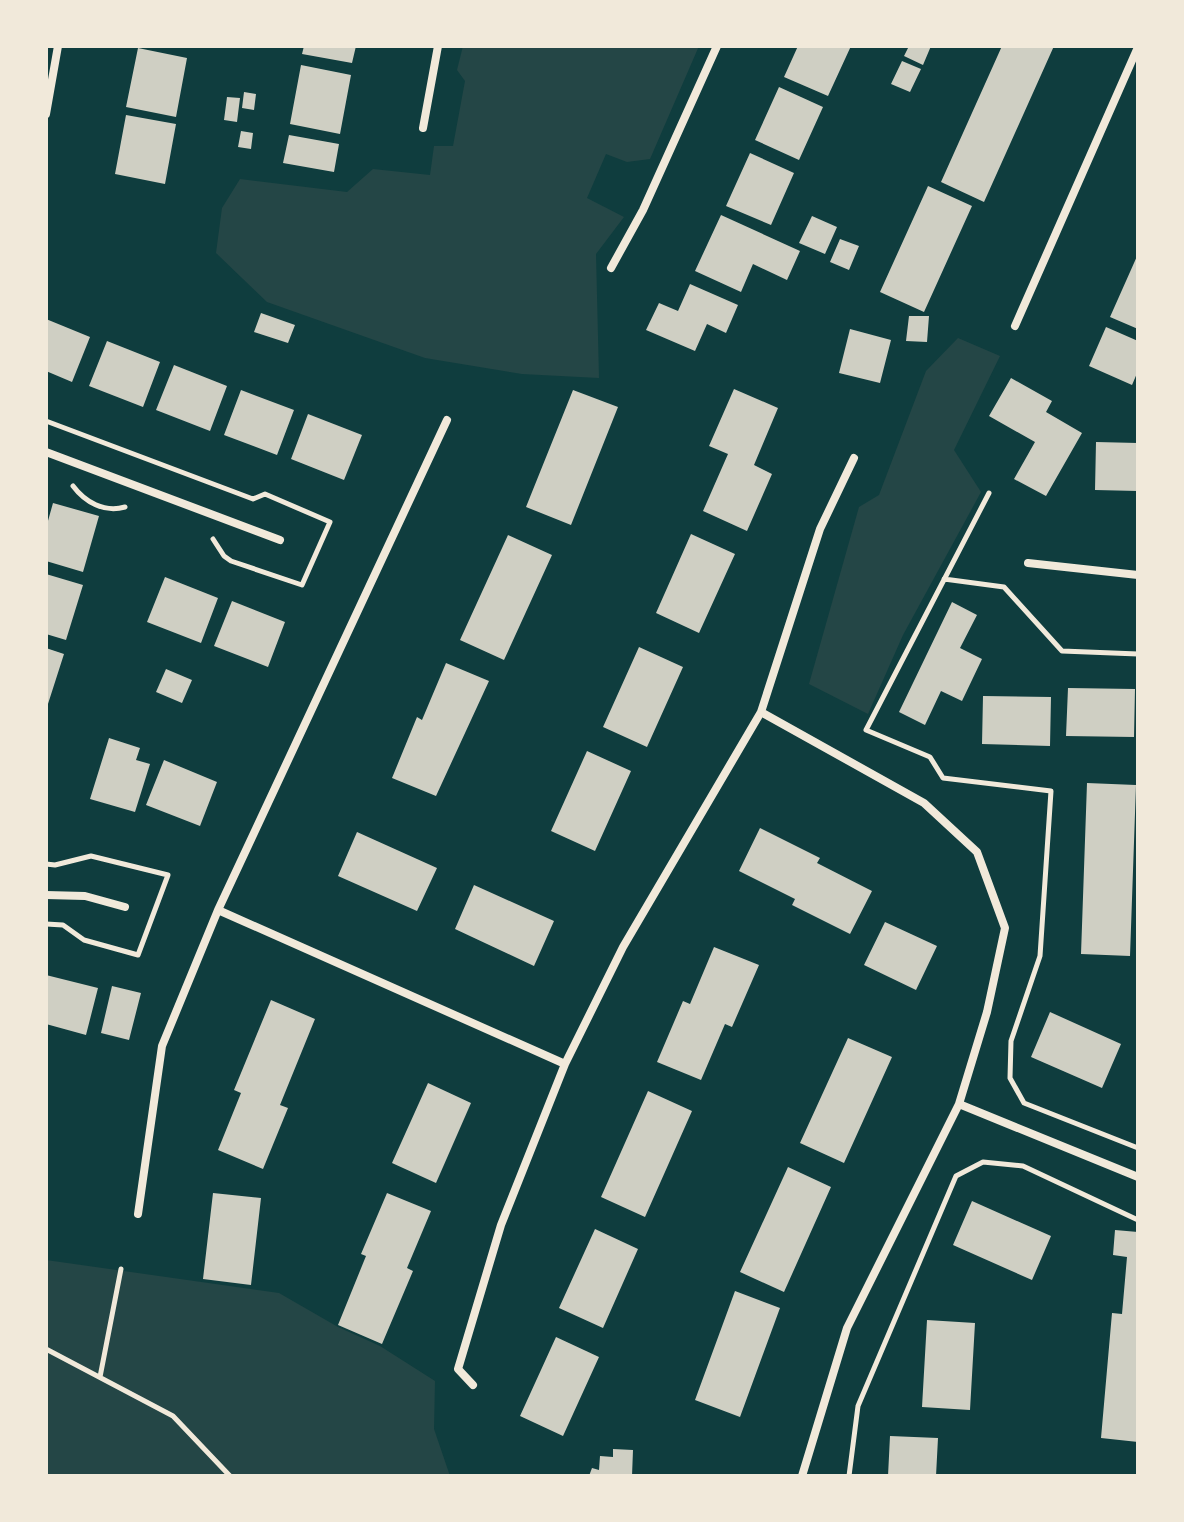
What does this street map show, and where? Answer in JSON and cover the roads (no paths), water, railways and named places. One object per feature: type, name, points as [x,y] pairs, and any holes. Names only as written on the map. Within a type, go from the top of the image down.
[{"type":"street","points":[[46,114],[58,46]]},
{"type":"street","points":[[423,128],[438,46]]},
{"type":"street","points":[[611,268],[643,210],[717,46]]},
{"type":"street","points":[[1015,326],[1138,47]]},
{"type":"street","points":[[138,1214],[162,1046],[218,910],[447,420]]},
{"type":"street","points":[[46,452],[280,540]]},
{"type":"street","points":[[473,1385],[458,1369],[501,1225],[565,1064],[623,947],[761,712],[820,529],[854,458]]},
{"type":"street","points":[[1028,563],[1138,575]]},
{"type":"street","points":[[761,712],[924,803],[977,852],[1005,928],[987,1012],[959,1104],[847,1328],[802,1476]]},
{"type":"street","points":[[46,895],[85,896],[125,907]]},
{"type":"street","points":[[218,910],[565,1064]]},
{"type":"street","points":[[959,1104],[1138,1177]]}]
